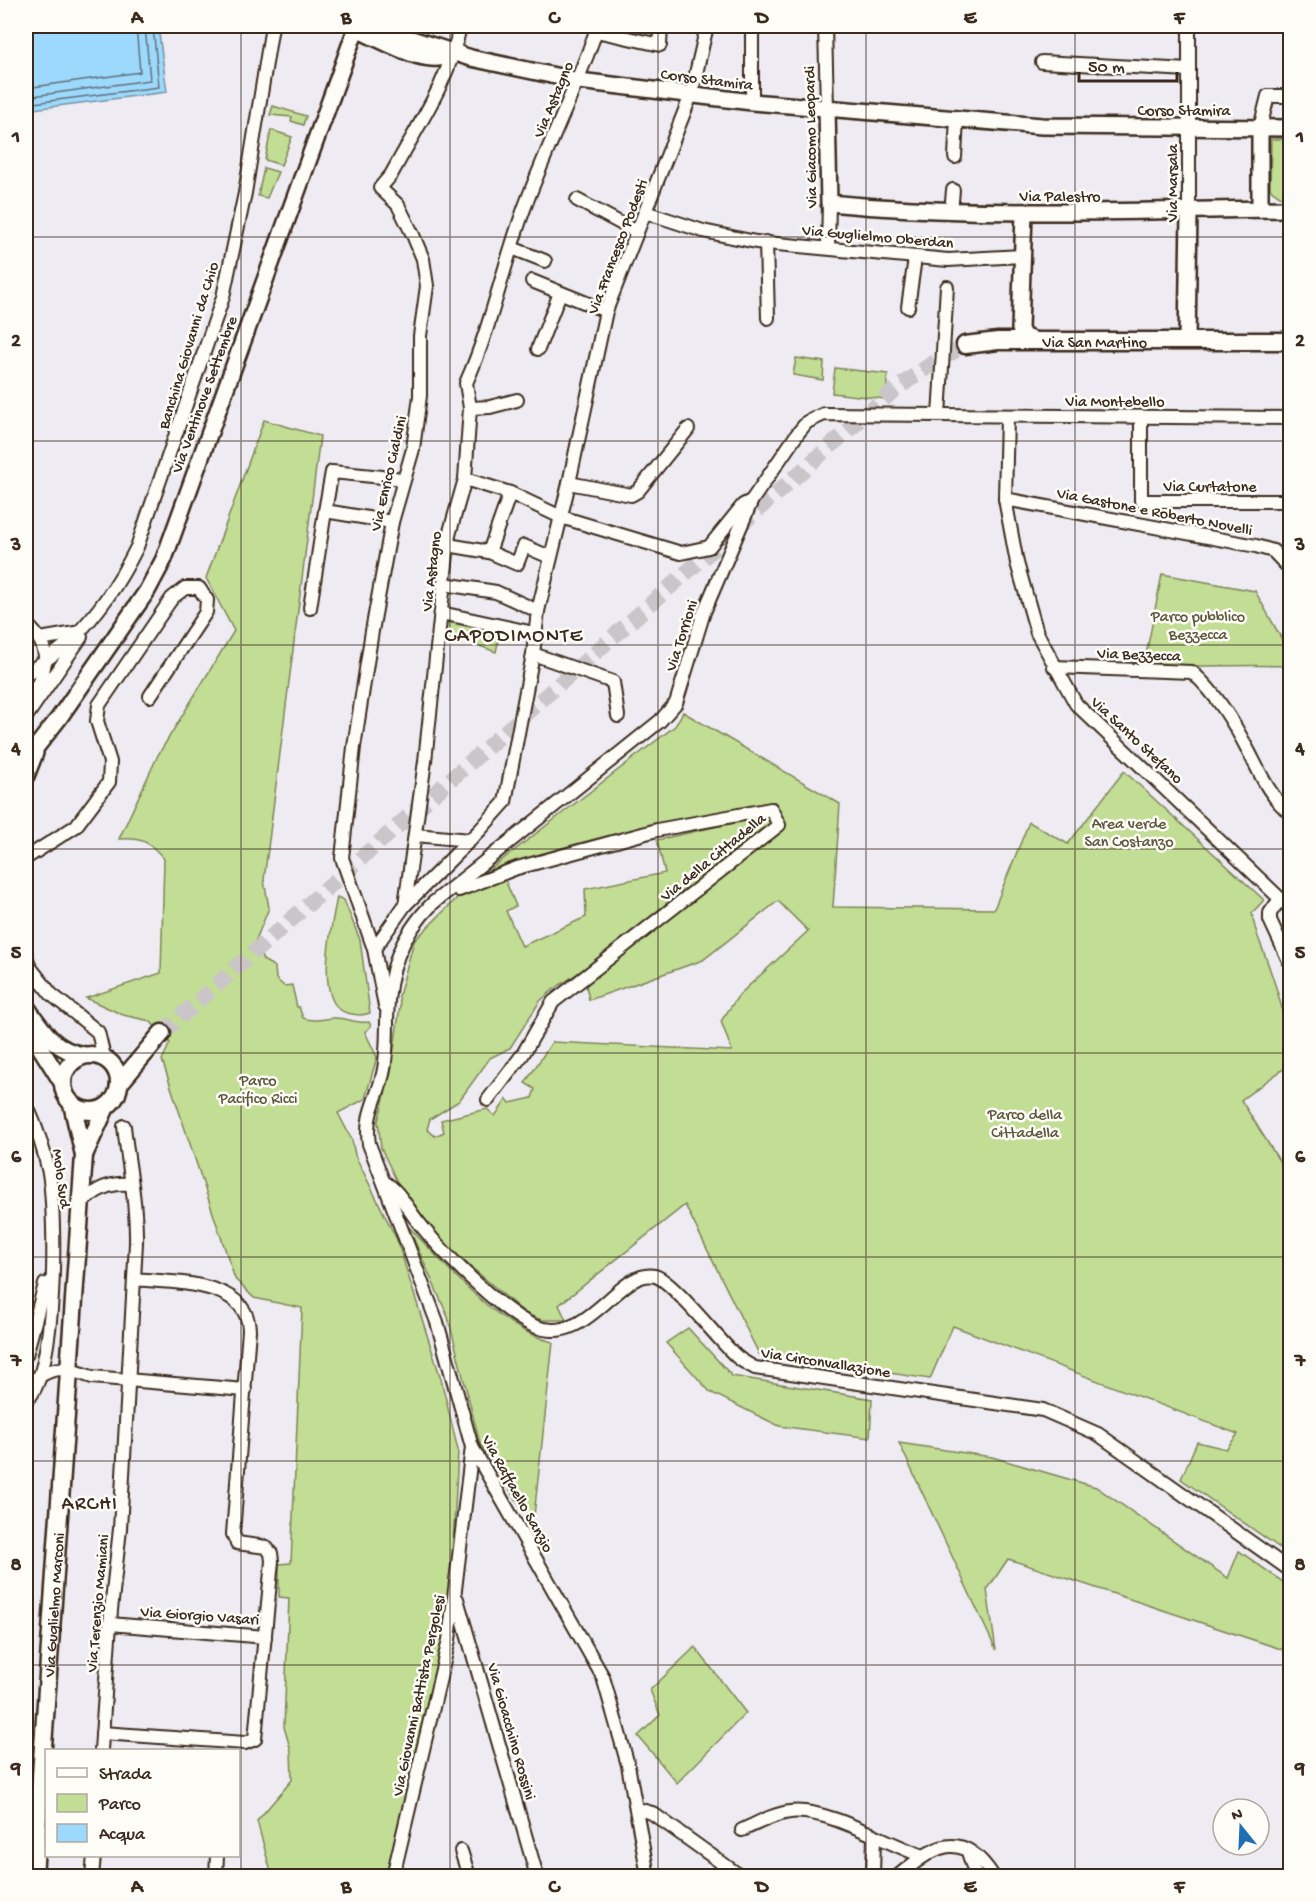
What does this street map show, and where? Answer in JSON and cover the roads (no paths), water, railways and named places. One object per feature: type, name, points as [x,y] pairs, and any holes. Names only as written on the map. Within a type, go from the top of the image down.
[{"type":"main road","name":"Via San Martino","points":[[1037,341],[1290,341]]},
{"type":"main road","points":[[965,345],[1037,341]]},
{"type":"main road","name":"Via Guglielmo Marconi","points":[[84,1155],[106,1107],[116,1097],[120,1084],[162,1033],[127,1061],[109,1061]]},
{"type":"main road","points":[[63,1084],[67,1068],[84,1055],[109,1061],[120,1084]]},
{"type":"main road","name":"Via Guglielmo Marconi","points":[[34,1876],[84,1155],[72,1104],[63,1084]]},
{"type":"main road","points":[[72,1104],[88,1111],[106,1107]]},
{"type":"street","name":"Banchina Giovanni da Chio","points":[[26,717],[62,667],[88,622],[123,572],[137,547],[223,297],[249,172],[272,26]]},
{"type":"street","name":"Via Enrico Cialdini","points":[[374,949],[342,858],[354,747],[392,522],[413,449],[420,396],[420,336],[427,286],[423,259],[413,235],[398,205],[380,188],[391,176],[431,104],[455,53],[460,26]]},
{"type":"street","name":"Via Astagno","points":[[405,905],[448,545],[465,479],[470,408],[466,382],[551,141],[579,81],[596,31],[660,45],[661,26]]},
{"type":"street","name":"Via Francesco Podesti","points":[[374,949],[405,905],[470,840],[504,802],[533,654],[538,611],[569,483],[606,311],[692,95],[707,26]]},
{"type":"street","name":"Via Giacomo Leopardi","points":[[825,26],[828,247]]},
{"type":"street","name":"Via Marsala","points":[[1186,341],[1190,127],[1189,26]]},
{"type":"street","name":"Corso Stamira","points":[[356,27],[380,29],[455,53],[579,81],[752,102],[957,117],[1042,126],[1290,128]]},
{"type":"street","name":"Via Ventinove Settembre","points":[[26,760],[38,747],[147,591],[164,560],[356,27]]},
{"type":"street","points":[[752,27],[752,102]]},
{"type":"street","points":[[1042,62],[1189,70]]},
{"type":"street","points":[[1260,209],[1260,128],[1268,96],[1290,96]]},
{"type":"street","points":[[955,157],[957,117]]},
{"type":"street","points":[[951,212],[953,190]]},
{"type":"street","points":[[577,200],[637,232]]},
{"type":"street","name":"Via Palestro","points":[[829,203],[951,212],[1024,213],[1290,209]]},
{"type":"street","name":"Via Guglielmo Oberdan","points":[[645,212],[703,231],[766,242],[948,260],[1022,256]]},
{"type":"street","name":"Via San Martino","points":[[1024,213],[1020,329],[1024,337],[1037,341]]},
{"type":"street","points":[[766,242],[768,318]]},
{"type":"street","points":[[512,248],[545,261]]},
{"type":"street","points":[[908,307],[915,258]]},
{"type":"street","points":[[532,281],[606,311]]},
{"type":"street","points":[[939,415],[947,287]]},
{"type":"street","points":[[538,349],[560,293]]},
{"type":"street","points":[[965,345],[978,339],[1015,334],[1020,329]]},
{"type":"street","points":[[470,408],[490,407],[517,400]]},
{"type":"street","name":"Via Torrioni","points":[[387,1016],[393,969],[404,937],[433,903],[660,721],[676,703],[704,612],[752,500],[803,428],[824,414],[939,415]]},
{"type":"street","name":"Via Montebello","points":[[939,415],[1290,418]]},
{"type":"street","name":"Via Santo Stefano","points":[[1007,417],[1005,499],[1017,563],[1037,633],[1054,667],[1076,704],[1290,908]]},
{"type":"street","name":"Via Curtatone","points":[[1142,417],[1141,501],[1290,501]]},
{"type":"street","points":[[569,483],[631,495],[638,491],[688,429]]},
{"type":"street","points":[[310,608],[332,472],[403,479]]},
{"type":"street","points":[[465,479],[510,493],[561,517],[681,553],[697,552],[709,547],[743,505],[752,500]]},
{"type":"street","points":[[489,552],[510,493]]},
{"type":"street","name":"Via Gastone e Roberto Novelli","points":[[1005,499],[1256,546],[1273,551],[1290,569]]},
{"type":"street","points":[[325,511],[392,522]]},
{"type":"street","points":[[448,545],[489,552],[517,564],[524,546],[550,557]]},
{"type":"street","points":[[444,584],[496,592],[538,611]]},
{"type":"street","points":[[26,858],[76,826],[107,786],[111,767],[98,726],[99,705],[176,594],[188,587],[199,588],[207,600],[206,612],[150,696]]},
{"type":"street","points":[[441,612],[534,633]]},
{"type":"street","name":"Banchina Giovanni da Chio","points":[[26,675],[88,622]]},
{"type":"street","points":[[26,624],[40,639],[46,660]]},
{"type":"street","points":[[40,639],[57,638],[79,632]]},
{"type":"street","points":[[533,654],[613,682],[618,716]]},
{"type":"street","name":"Banchina Giovanni da Chio","points":[[26,705],[40,680],[46,660]]},
{"type":"street","name":"Via Bezzecca","points":[[1054,667],[1192,672],[1208,686],[1236,727],[1276,801],[1290,813]]},
{"type":"street","name":"Via Ventinove Settembre","points":[[26,776],[38,747]]},
{"type":"street","name":"Via della Cittadella","points":[[433,903],[473,883],[517,868],[657,830],[771,809],[779,825],[553,1002],[523,1053],[488,1100]]},
{"type":"street","points":[[415,835],[470,840]]},
{"type":"street","points":[[1280,898],[1270,914],[1270,920],[1290,963]]},
{"type":"street","points":[[374,949],[393,969]]},
{"type":"street","points":[[374,949],[387,1016]]},
{"type":"street","points":[[26,954],[29,966],[51,994],[98,1032],[109,1061]]},
{"type":"street","points":[[26,1006],[55,1044],[74,1054],[84,1055]]},
{"type":"street","name":"Via Raffaello Sanzio","points":[[387,1016],[388,1049],[383,1076],[368,1118],[367,1131],[382,1182],[437,1322],[472,1447],[603,1677],[619,1730],[638,1809],[648,1876]]},
{"type":"street","name":"Via Guglielmo Marconi","points":[[26,1025],[63,1084]]},
{"type":"street","name":"Molo Sud","points":[[26,1104],[40,1139],[49,1174],[52,1203],[49,1326],[42,1373],[34,1392],[26,1401]]},
{"type":"street","name":"Via Terenzio Mamiani","points":[[101,1749],[110,1624],[120,1529],[134,1279],[136,1207],[130,1184],[124,1126]]},
{"type":"street","name":"Via Circonvallazione","points":[[382,1182],[391,1186],[418,1223],[457,1265],[522,1320],[537,1328],[563,1329],[577,1325],[630,1283],[639,1278],[656,1276],[673,1290],[737,1358],[755,1368],[1043,1410],[1098,1434],[1290,1570]]},
{"type":"street","points":[[81,1203],[103,1187],[115,1183],[130,1184]]},
{"type":"street","name":"Molo Sud","points":[[26,1355],[51,1260]]},
{"type":"street","name":"Via Giorgio Vasari","points":[[110,1624],[265,1636],[271,1553],[262,1545],[237,1543],[233,1534],[249,1322],[242,1309],[216,1289],[134,1279]]},
{"type":"street","points":[[26,1386],[52,1368],[69,1369],[92,1377],[245,1390]]},
{"type":"street","name":"Via Giovanni Battista Pergolesi","points":[[393,1876],[449,1640],[472,1447]]},
{"type":"street","name":"Via Gioacchino Rossini","points":[[456,1595],[537,1876]]},
{"type":"street","points":[[102,1733],[228,1746],[249,1743],[256,1736],[265,1636]]},
{"type":"street","points":[[638,1809],[652,1813],[740,1876]]},
{"type":"street","points":[[742,1830],[782,1814],[798,1811],[824,1816],[923,1856]]},
{"type":"street","points":[[873,1876],[874,1836]]},
{"type":"street","points":[[898,1876],[940,1846],[954,1847],[968,1852],[983,1861],[993,1876]]},
{"type":"street","points":[[461,1851],[469,1876]]},
{"type":"street","points":[[968,1852],[976,1876]]},
{"type":"street","points":[[92,1876],[94,1857]]},
{"type":"street","points":[[216,1876],[218,1857]]},
{"type":"water","points":[[26,26],[158,26],[167,92],[26,110]]},
{"type":"tunnel","points":[[162,1033],[893,391],[933,363],[965,345]]},
{"type":"district","name":"CAPODIMONTE","points":[[514,634]]},
{"type":"district","name":"ARCHI","points":[[90,1502]]},
{"type":"park label","name":"Parco pubblico Bezzecca","points":[[1198,624]]},
{"type":"park label","name":"Area verde San Costanzo","points":[[1129,831]]},
{"type":"park label","name":"Parco Pacifico Ricci","points":[[258,1088]]},
{"type":"park label","name":"Parco della Cittadella","points":[[1025,1122]]}]
